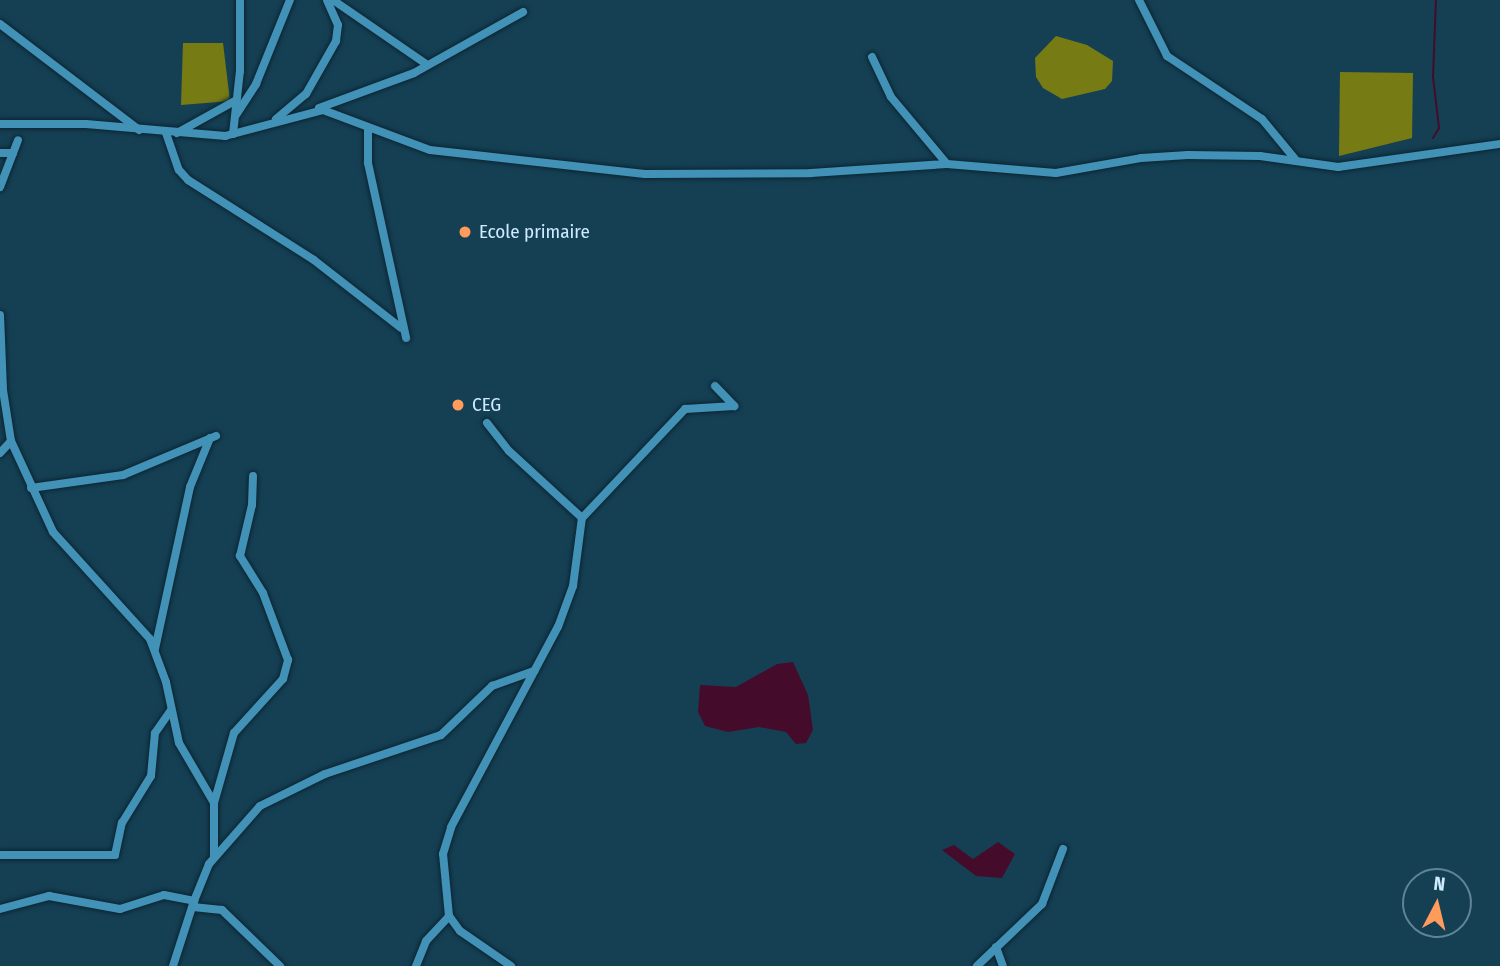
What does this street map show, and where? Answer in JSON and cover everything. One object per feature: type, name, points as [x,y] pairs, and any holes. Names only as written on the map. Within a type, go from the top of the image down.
[{"type":"street","points":[[233,134],[240,0]]},
{"type":"street","points":[[234,117],[256,84],[290,0]]},
{"type":"street","points":[[268,125],[306,94],[336,41],[338,25],[327,0]]},
{"type":"street","points":[[333,0],[426,64]]},
{"type":"street","points":[[1139,0],[1167,57],[1262,119],[1295,159]]},
{"type":"street","points":[[0,124],[86,124],[171,134],[233,134],[309,111],[426,64],[523,12]]},
{"type":"street","points":[[0,24],[141,131]]},
{"type":"street","points":[[872,57],[891,97],[947,164]]},
{"type":"street","points":[[171,134],[236,101]]},
{"type":"street","points":[[309,111],[330,112],[368,130],[467,157],[645,174],[811,173],[947,164],[1056,173],[1162,156],[1295,159],[1338,167],[1500,144]]},
{"type":"street","points":[[368,130],[368,163],[401,328],[406,338]]},
{"type":"street","points":[[171,134],[179,170],[188,180],[349,284],[401,328]]},
{"type":"street","points":[[0,187],[18,140]]},
{"type":"street","points":[[0,153],[13,153]]},
{"type":"street","points":[[0,315],[3,390],[11,440],[31,488],[53,532],[150,639],[172,710],[179,743],[214,803]]},
{"type":"street","points":[[510,966],[460,931],[449,916],[443,854],[451,827],[558,627],[573,586],[582,518],[685,409],[734,406],[715,386]]},
{"type":"street","points":[[487,423],[509,451],[582,518]]},
{"type":"street","points":[[31,488],[123,475],[213,437],[189,491],[155,653]]},
{"type":"street","points":[[0,453],[11,440]]},
{"type":"street","points":[[214,857],[214,803],[234,733],[283,679],[288,660],[263,593],[240,555],[252,505],[253,476]]},
{"type":"street","points":[[173,966],[202,874],[260,806],[325,774],[441,735],[492,687],[534,671]]},
{"type":"street","points":[[0,855],[116,855],[122,823],[150,776],[155,733],[172,710]]},
{"type":"street","points":[[977,966],[1042,904],[1063,849]]},
{"type":"street","points":[[0,909],[49,896],[120,909],[160,895],[222,910],[280,966]]},
{"type":"street","points":[[416,966],[426,941],[449,916]]},
{"type":"street","points":[[996,947],[1003,966]]},
{"type":"shaded area","points":[[1056,36],[1087,45],[1113,61],[1112,81],[1105,89],[1062,99],[1043,88],[1036,77],[1035,58]]},
{"type":"shaded area","points":[[183,43],[223,43],[230,101],[181,105]]},
{"type":"shaded area","points":[[1340,72],[1413,73],[1412,138],[1339,156]]},
{"type":"shaded area","points":[[793,662],[808,695],[813,730],[806,743],[796,744],[786,732],[759,727],[728,732],[705,726],[698,712],[700,685],[736,687],[777,664]]},
{"type":"shaded area","points":[[998,842],[1015,854],[1002,878],[976,876],[942,850],[954,845],[973,859]]},
{"type":"waterway","points":[[1433,138],[1439,128],[1433,77],[1436,0]]},
{"type":"place","name":"Ecole primaire","points":[[465,232]]},
{"type":"place","name":"CEG","points":[[458,405]]}]
